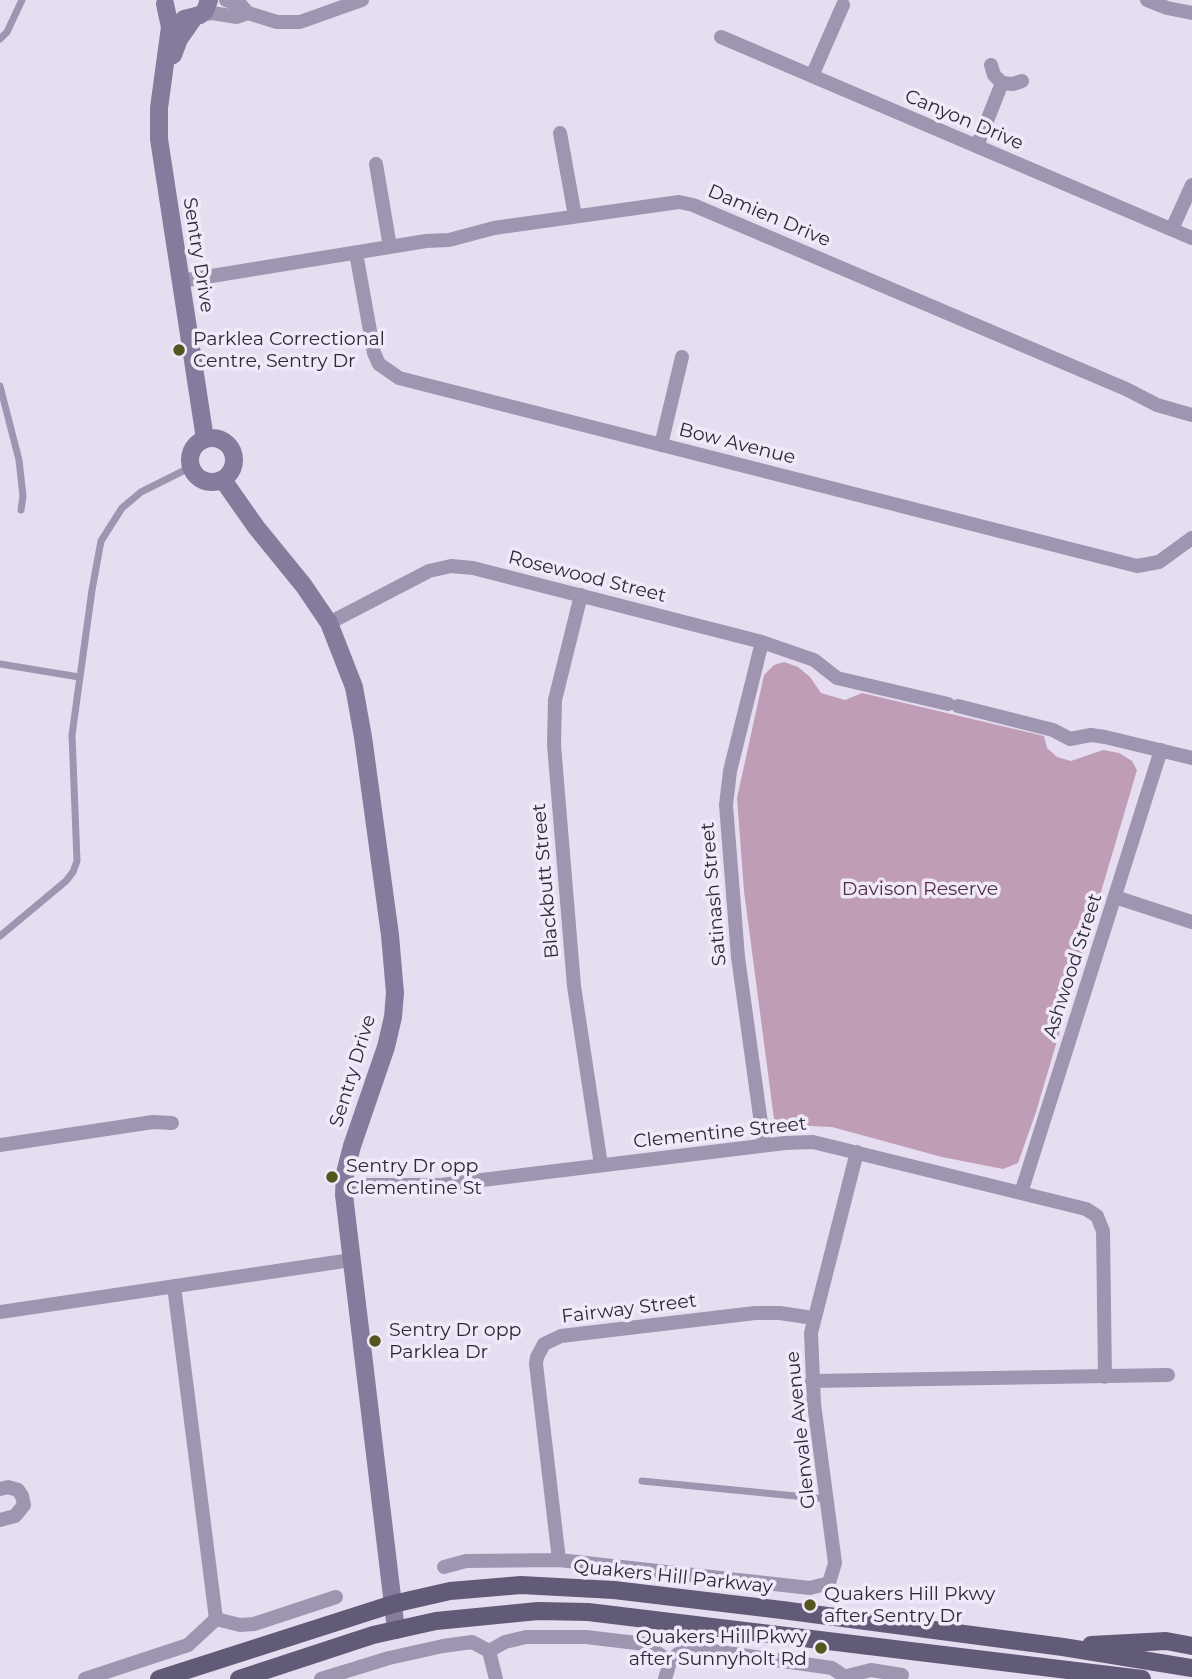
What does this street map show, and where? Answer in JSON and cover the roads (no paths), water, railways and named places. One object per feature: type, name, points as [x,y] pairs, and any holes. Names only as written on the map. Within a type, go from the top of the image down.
[{"type":"main road","name":"Quakers Hill Parkway","points":[[159,1679],[393,1604],[450,1591],[521,1585],[565,1586],[782,1610],[1063,1647],[1192,1668]]},
{"type":"main road","points":[[239,1679],[373,1635],[436,1622],[538,1611],[588,1612],[1142,1679]]},
{"type":"main road","points":[[1063,1647],[1147,1641],[1192,1646]]},
{"type":"street","points":[[226,0],[241,5],[248,13],[277,22],[300,22],[362,0]]},
{"type":"street","points":[[1147,0],[1192,13]]},
{"type":"street","points":[[165,2],[173,15],[179,18],[201,11],[237,16],[248,13]]},
{"type":"street","name":"Sentry Drive","points":[[165,2],[170,27],[159,108],[159,139],[205,439]]},
{"type":"street","points":[[812,76],[843,5]]},
{"type":"street","name":"Sentry Drive","points":[[163,77],[179,40],[201,11]]},
{"type":"street","name":"Canyon Drive","points":[[721,37],[1192,238]]},
{"type":"street","points":[[990,65],[994,75],[1002,83],[1022,81]]},
{"type":"street","points":[[977,146],[1002,83]]},
{"type":"street","points":[[561,133],[575,216]]},
{"type":"street","points":[[376,164],[390,247]]},
{"type":"street","points":[[1172,229],[1192,185]]},
{"type":"street","name":"Damien Drive","points":[[181,281],[449,240],[488,229],[679,202],[693,205],[1126,389],[1157,405],[1192,415]]},
{"type":"street","name":"Bow Avenue","points":[[356,253],[370,341],[379,364],[399,378],[1137,566],[1158,562],[1192,538]]},
{"type":"street","points":[[661,445],[682,357]]},
{"type":"street","points":[[205,439],[219,439],[233,451],[234,468],[223,480],[216,483],[200,479],[191,467],[193,448],[205,439]]},
{"type":"street","name":"Sentry Drive","points":[[223,480],[329,623],[348,667],[358,707],[390,935],[395,993],[386,1048],[352,1146],[344,1185],[396,1630]]},
{"type":"street","name":"Rosewood Street","points":[[329,623],[417,575],[451,566],[473,568],[762,642],[814,660],[836,678],[1052,730],[1070,739],[1098,736],[1161,750]]},
{"type":"street","name":"Blackbutt Street","points":[[581,595],[555,700],[554,744],[574,986],[601,1165]]},
{"type":"street","name":"Satinash Street","points":[[762,642],[730,771],[726,806],[738,957],[764,1145]]},
{"type":"street","points":[[1161,750],[1192,758]]},
{"type":"street","name":"Ashwood Street","points":[[1021,1194],[1161,750]]},
{"type":"street","points":[[1115,897],[1192,922]]},
{"type":"street","points":[[0,1145],[153,1122],[172,1123]]},
{"type":"street","name":"Clementine Street","points":[[344,1185],[441,1185],[764,1145],[813,1142],[1086,1209],[1093,1212],[1099,1220],[1102,1231],[1105,1377]]},
{"type":"street","name":"Glenvale Avenue","points":[[559,1560],[810,1588],[829,1583],[835,1563],[812,1381],[811,1347],[813,1318],[857,1152]]},
{"type":"street","points":[[0,1312],[351,1261]]},
{"type":"street","points":[[174,1286],[216,1619]]},
{"type":"street","name":"Fairway Street","points":[[559,1560],[536,1364],[544,1344],[561,1336],[755,1313],[780,1313],[813,1318]]},
{"type":"street","points":[[812,1381],[1168,1376]]},
{"type":"street","points":[[0,1489],[18,1490],[24,1506],[16,1516],[0,1520]]},
{"type":"street","points":[[444,1567],[467,1561],[559,1560]]},
{"type":"street","points":[[216,1619],[240,1625],[254,1624],[336,1597]]},
{"type":"street","points":[[85,1679],[188,1645],[216,1619]]},
{"type":"street","points":[[489,1651],[505,1642],[526,1637],[586,1637],[645,1644],[670,1662]]},
{"type":"street","points":[[321,1679],[389,1658],[472,1642],[489,1651],[496,1679]]},
{"type":"street","points":[[666,1679],[670,1662],[688,1650],[699,1649],[832,1668],[847,1678],[871,1670],[902,1675]]},
{"type":"lane","points":[[0,39],[7,32],[22,0]]},
{"type":"lane","points":[[0,386],[19,460],[23,496],[21,510]]},
{"type":"lane","points":[[0,936],[66,881],[77,861],[72,736],[97,559],[106,533],[122,508],[141,492],[191,467]]},
{"type":"lane","points":[[0,664],[79,677]]},
{"type":"lane","points":[[642,1481],[826,1499]]},
{"type":"place","name":"Parklea Correctional Centre, Sentry Dr","points":[[179,350]]},
{"type":"place","name":"Sentry Dr opp Clementine St","points":[[332,1177]]},
{"type":"place","name":"Sentry Dr opp Parklea Dr","points":[[375,1341]]},
{"type":"place","name":"Quakers Hill Pkwy after Sentry Dr","points":[[810,1605]]},
{"type":"place","name":"Quakers Hill Pkwy after Sunnyholt Rd","points":[[821,1648]]},
{"type":"park label","name":"Davison Reserve","points":[[920,889]]}]
